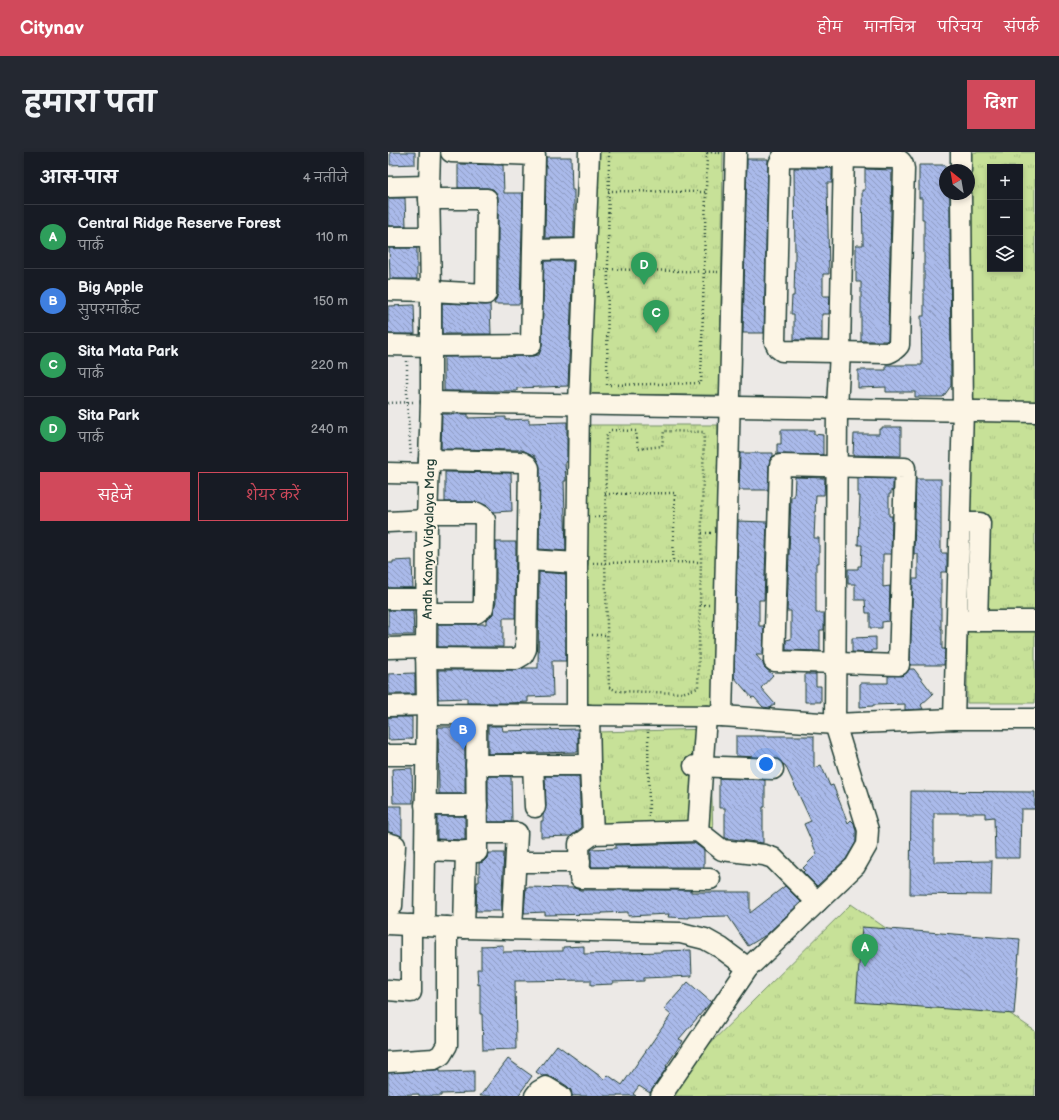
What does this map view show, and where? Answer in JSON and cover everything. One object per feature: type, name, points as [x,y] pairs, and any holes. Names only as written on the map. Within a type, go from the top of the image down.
[{"type":"street","name":"Andh Kanya Vidyalaya Marg","points":[[388,990],[411,992],[425,850],[427,516],[423,465],[431,402],[430,152]]},
{"type":"street","points":[[388,345],[431,346],[531,344],[535,155],[451,152]]},
{"type":"street","points":[[589,152],[580,404],[577,563],[583,715],[590,765],[593,834]]},
{"type":"street","points":[[698,831],[698,766],[714,716],[730,407],[736,152]]},
{"type":"street","points":[[961,152],[961,164]]},
{"type":"street","points":[[661,1096],[748,968],[855,866],[867,845],[868,830],[835,724],[836,467],[844,155]]},
{"type":"street","points":[[844,155],[894,158],[900,161],[904,169],[899,345],[897,348],[888,353],[782,351],[778,348],[775,342],[779,164],[785,156],[844,155]]},
{"type":"street","points":[[388,187],[429,192],[461,204],[487,198],[486,294],[388,290]]},
{"type":"street","points":[[954,720],[963,411],[961,200]]},
{"type":"street","points":[[388,237],[430,237]]},
{"type":"street","points":[[533,250],[585,259]]},
{"type":"street","points":[[431,402],[1035,412]]},
{"type":"street","points":[[388,473],[423,465],[522,462],[527,464],[529,468],[526,649],[523,655],[516,659],[388,648]]},
{"type":"street","points":[[780,465],[906,468],[899,665],[835,662],[774,661],[780,465]]},
{"type":"street","points":[[388,522],[427,516],[477,513],[482,516],[484,520],[483,608],[476,613],[388,599]]},
{"type":"street","points":[[960,523],[980,523],[977,621]]},
{"type":"street","points":[[528,560],[577,563]]},
{"type":"street","points":[[958,571],[978,572]]},
{"type":"street","points":[[957,621],[1035,621]]},
{"type":"street","points":[[388,706],[476,714],[714,716],[835,724],[1035,719]]},
{"type":"street","points":[[425,850],[477,852],[476,714]]},
{"type":"street","points":[[388,756],[426,755]]},
{"type":"street","points":[[533,765],[535,807]]},
{"type":"street","points":[[476,766],[590,765]]},
{"type":"street","points":[[698,766],[773,769]]},
{"type":"street","points":[[425,805],[477,805]]},
{"type":"street","points":[[710,879],[580,878],[580,844],[593,834],[698,831],[722,850],[764,855],[773,858],[817,902]]},
{"type":"street","points":[[477,833],[517,833],[512,929]]},
{"type":"street","points":[[388,843],[395,845],[390,915],[417,925],[681,933],[705,939],[721,948],[748,968]]},
{"type":"street","points":[[388,1062],[434,1059],[441,1055],[447,1045],[455,927],[466,851]]},
{"type":"street","points":[[516,862],[580,862]]},
{"type":"street","points":[[535,1096],[539,1091],[546,1087],[561,1096]]},
{"type":"path","points":[[609,152],[607,385],[701,383],[707,152]]},
{"type":"path","points":[[587,190],[706,192]]},
{"type":"path","points":[[585,259],[608,269],[722,272]]},
{"type":"path","points":[[407,356],[408,402],[423,465]]},
{"type":"path","points":[[388,403],[431,402]]},
{"type":"path","points":[[611,430],[636,431],[638,448],[662,446],[664,431],[704,432],[698,688],[682,693],[617,691],[609,687],[605,563],[605,494],[606,437],[611,430]]},
{"type":"path","points":[[605,494],[675,493],[673,563]]},
{"type":"path","points":[[577,563],[701,562]]},
{"type":"path","points":[[586,635],[607,634]]},
{"type":"path","points":[[642,819],[650,818],[648,731],[656,731]]},
{"type":"green space","points":[[593,152],[723,152],[720,395],[591,394]]},
{"type":"green space","points":[[969,152],[1035,152],[1035,402],[968,402],[969,200],[975,200],[975,164],[969,164]]},
{"type":"green space","points":[[969,421],[1035,421],[1035,703],[967,703]]},
{"type":"green space","points":[[583,425],[718,425],[715,708],[580,707]]},
{"type":"green space","points":[[710,729],[713,837],[602,840],[599,732]]},
{"type":"green space","points":[[851,904],[1035,1031],[1035,1096],[659,1096],[662,1091]]},
{"type":"building","points":[[390,152],[415,152],[415,164],[390,165]]},
{"type":"building","points":[[546,157],[571,157],[572,190],[574,190],[574,238],[545,238]]},
{"type":"building","points":[[747,159],[768,159],[764,333],[743,333]]},
{"type":"building","points":[[458,164],[503,165],[504,193],[523,193],[520,304],[494,304],[498,294],[497,194],[493,189],[487,188],[458,188]]},
{"type":"building","points":[[919,165],[939,165],[939,200],[950,200],[951,386],[943,397],[915,397],[915,392],[886,392],[886,387],[858,388],[858,370],[886,370],[886,365],[922,365],[921,316],[924,316],[924,219],[922,219],[922,198],[919,198]]},
{"type":"building","points":[[794,168],[832,168],[832,183],[827,183],[829,274],[823,274],[823,296],[830,296],[829,314],[822,314],[822,340],[794,340],[794,314],[791,314],[792,296],[794,296],[795,257]]},
{"type":"building","points":[[865,169],[892,170],[888,340],[886,341],[861,341],[861,282],[856,282],[856,245],[863,245],[862,190],[865,190]]},
{"type":"building","points":[[388,198],[405,198],[406,226],[388,226]]},
{"type":"building","points":[[389,248],[417,248],[417,279],[390,279]]},
{"type":"building","points":[[544,261],[573,261],[568,386],[517,388],[517,391],[444,391],[444,357],[539,355],[542,345]]},
{"type":"building","points":[[442,303],[490,304],[491,334],[442,334]]},
{"type":"building","points":[[414,305],[415,334],[388,334],[388,306]]},
{"type":"building","points":[[442,414],[468,414],[468,418],[506,417],[506,420],[529,419],[529,423],[567,422],[567,462],[565,462],[566,481],[564,481],[566,551],[539,549],[540,468],[535,456],[522,450],[441,449]]},
{"type":"building","points":[[882,427],[901,427],[901,456],[853,455],[854,434],[879,434],[879,429],[882,429]]},
{"type":"building","points":[[781,430],[814,430],[814,434],[823,435],[823,455],[777,454],[777,444],[781,444]]},
{"type":"building","points":[[740,453],[773,453],[769,465],[768,490],[739,490]]},
{"type":"building","points":[[445,472],[511,473],[512,511],[493,512],[488,506],[477,502],[445,502]]},
{"type":"building","points":[[795,477],[825,478],[824,495],[816,495],[814,538],[819,538],[819,563],[816,563],[816,613],[824,613],[824,630],[820,630],[820,651],[786,650],[786,640],[791,639],[791,611],[787,611],[791,497],[794,497]]},
{"type":"building","points":[[858,478],[893,479],[893,491],[891,490],[891,494],[889,494],[889,516],[892,516],[891,554],[883,554],[883,587],[890,586],[889,621],[882,622],[882,628],[870,628],[870,613],[866,613],[865,600],[855,600],[855,584],[848,584],[848,569],[858,569],[858,566],[861,566],[862,545],[858,545],[860,496],[858,496]]},
{"type":"building","points":[[916,479],[941,479],[941,553],[947,553],[947,572],[941,572],[941,629],[942,649],[945,649],[944,665],[910,665],[913,579],[918,579],[918,554],[914,554]]},
{"type":"building","points":[[738,521],[767,522],[764,600],[759,600],[759,626],[764,626],[763,655],[756,655],[763,663],[764,667],[773,675],[761,688],[775,704],[770,708],[763,707],[754,697],[752,698],[734,677]]},
{"type":"building","points":[[496,542],[516,542],[515,618],[503,618],[503,647],[438,647],[438,624],[486,624],[486,620],[493,614],[496,601]]},
{"type":"building","points":[[412,560],[413,588],[388,588],[388,563],[393,563],[393,561]]},
{"type":"building","points":[[539,572],[566,574],[566,661],[552,661],[553,696],[528,697],[528,702],[509,703],[467,703],[467,698],[438,699],[438,670],[516,670],[523,668],[538,668]]},
{"type":"building","points":[[388,610],[413,610],[414,635],[388,635]]},
{"type":"building","points":[[876,637],[876,650],[872,650],[872,653],[852,652],[852,638]]},
{"type":"building","points":[[909,669],[914,669],[933,694],[921,705],[923,709],[905,710],[905,704],[860,707],[860,683],[888,683],[888,676],[904,675]]},
{"type":"building","points":[[415,673],[415,694],[388,694],[388,674]]},
{"type":"building","points":[[805,674],[816,674],[816,686],[821,686],[821,702],[805,702]]},
{"type":"building","points":[[388,717],[412,717],[412,739],[388,740]]},
{"type":"building","points":[[488,726],[502,726],[503,731],[578,729],[578,752],[488,754]]},
{"type":"building","points":[[438,727],[465,727],[465,794],[439,794]]},
{"type":"building","points":[[736,736],[814,736],[814,768],[821,765],[830,786],[833,785],[848,823],[851,820],[854,823],[856,831],[856,842],[846,859],[817,886],[803,872],[805,870],[803,868],[817,854],[804,824],[811,821],[785,765],[774,758],[736,756]]},
{"type":"building","points":[[412,768],[413,803],[393,803],[392,769]]},
{"type":"building","points":[[488,776],[511,776],[512,822],[488,822]]},
{"type":"building","points":[[545,776],[579,776],[581,828],[571,836],[541,837],[541,821],[543,821],[546,806]]},
{"type":"building","points":[[719,778],[765,780],[763,843],[725,838],[725,808],[719,808]]},
{"type":"building","points":[[911,791],[1035,792],[1035,809],[1021,809],[1020,858],[995,858],[994,817],[985,818],[985,813],[934,813],[934,862],[992,861],[991,895],[910,894]]},
{"type":"building","points":[[388,806],[402,806],[402,836],[388,832]]},
{"type":"building","points":[[437,816],[465,816],[465,840],[437,839]]},
{"type":"building","points":[[694,843],[704,850],[704,867],[591,867],[592,849],[616,848],[616,845]]},
{"type":"building","points":[[488,853],[504,853],[501,911],[476,911],[479,863],[483,862],[487,858]]},
{"type":"building","points":[[785,886],[801,902],[766,935],[748,946],[728,916],[689,918],[668,917],[669,914],[628,916],[628,912],[545,915],[545,912],[524,913],[526,887],[574,888],[580,890],[691,890],[691,892],[750,892],[750,913]]},
{"type":"building","points":[[862,927],[1020,939],[1014,1014],[856,1002]]},
{"type":"building","points":[[503,945],[503,952],[563,951],[563,947],[584,946],[584,954],[691,950],[692,976],[644,978],[644,981],[613,982],[613,984],[591,985],[591,980],[515,981],[516,1049],[483,1050],[482,1014],[480,1014],[480,984],[478,985],[477,969],[481,969],[481,946]]},
{"type":"building","points":[[688,982],[711,1002],[679,1039],[683,1041],[650,1093],[639,1086],[633,1094],[636,1096],[572,1096],[571,1090],[567,1086],[552,1077],[542,1076],[536,1072],[557,1045],[604,1079],[608,1075],[622,1085],[671,1015],[664,1009]]},
{"type":"building","points":[[508,1059],[532,1076],[518,1096],[480,1096]]},
{"type":"building","points":[[440,1069],[440,1072],[474,1071],[474,1093],[441,1094],[441,1096],[419,1096],[419,1094],[388,1095],[388,1073]]},
{"type":"place","name":"Sita Park","points":[[644,285]]},
{"type":"place","name":"Sita Mata Park","points":[[656,333]]},
{"type":"place","name":"Big Apple","points":[[463,750]]},
{"type":"place","name":"Central Ridge Reserve Forest","points":[[865,967]]}]
